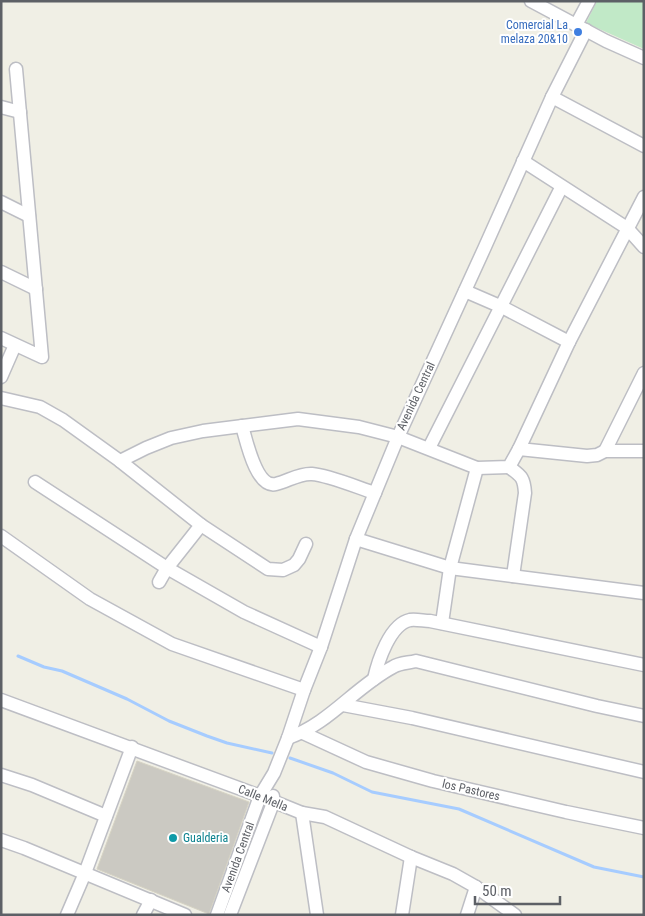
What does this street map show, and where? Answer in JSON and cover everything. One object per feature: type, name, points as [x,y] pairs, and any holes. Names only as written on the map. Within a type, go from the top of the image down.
[{"type":"street","points":[[531,1],[644,58]]},
{"type":"street","name":"Avenida Central","points":[[217,915],[260,796],[274,773],[288,738],[321,647],[356,540],[375,493],[398,437],[552,96],[581,27],[589,1]]},
{"type":"street","points":[[1,338],[42,357],[16,69]]},
{"type":"street","points":[[552,96],[644,146]]},
{"type":"street","points":[[1,106],[20,112]]},
{"type":"street","points":[[522,161],[627,228],[644,247]]},
{"type":"street","points":[[429,448],[562,188]]},
{"type":"street","points":[[509,467],[569,342],[644,197]]},
{"type":"street","points":[[1,202],[29,216]]},
{"type":"street","points":[[1,272],[36,289]]},
{"type":"street","points":[[465,291],[502,307],[569,342]]},
{"type":"street","points":[[1,377],[15,344]]},
{"type":"street","points":[[604,451],[644,374]]},
{"type":"street","points":[[1,398],[40,408],[55,416],[120,461],[201,525],[268,569],[275,571],[283,570],[294,565],[300,559],[306,544]]},
{"type":"street","points":[[120,461],[171,438],[202,431],[298,419],[358,427],[398,437],[477,468],[509,467],[521,476],[524,483],[513,576]]},
{"type":"street","points":[[242,426],[257,470],[266,483],[273,485],[301,475],[314,474],[375,493]]},
{"type":"street","points":[[519,449],[587,456],[597,455],[604,451],[644,452]]},
{"type":"street","points":[[442,623],[450,568],[477,468]]},
{"type":"street","points":[[35,482],[167,568],[244,612],[321,647]]},
{"type":"street","points":[[159,582],[167,568],[201,525]]},
{"type":"street","points":[[1,536],[90,599],[172,644],[304,690]]},
{"type":"street","points":[[356,540],[450,568],[644,592]]},
{"type":"street","points":[[374,679],[379,659],[396,628],[411,620],[442,623],[644,665]]},
{"type":"street","points":[[288,738],[303,732],[374,679],[395,666],[416,662],[644,716]]},
{"type":"street","name":"Calle Mella","points":[[1,700],[302,813],[325,817],[411,857],[453,874],[476,886],[515,915]]},
{"type":"street","points":[[343,704],[421,720],[644,772]]},
{"type":"street","name":"los Pastores","points":[[303,732],[366,762],[433,781],[644,828]]},
{"type":"street","points":[[67,915],[85,873],[132,748]]},
{"type":"street","name":"Avenida Central","points":[[230,915],[273,802],[274,773]]},
{"type":"street","points":[[1,775],[32,785],[106,816]]},
{"type":"street","points":[[302,813],[316,915]]},
{"type":"street","points":[[1,840],[185,915]]},
{"type":"street","points":[[402,915],[411,857]]},
{"type":"street","points":[[467,915],[476,886]]},
{"type":"street","points":[[143,915],[150,900]]},
{"type":"green space","points":[[597,1],[644,1],[644,49],[586,23]]},
{"type":"building","name":"Gualderia","points":[[137,761],[249,802],[209,914],[97,869]]},
{"type":"waterway","points":[[18,656],[44,667],[62,671],[127,699],[169,721],[207,736],[227,743],[272,753]]},
{"type":"waterway","points":[[290,758],[333,773],[372,792],[459,809],[594,867],[644,877]]},
{"type":"place","name":"Comercial La melaza 20&10","points":[[578,32]]},
{"type":"place","name":"Gualderia","points":[[173,838]]}]
